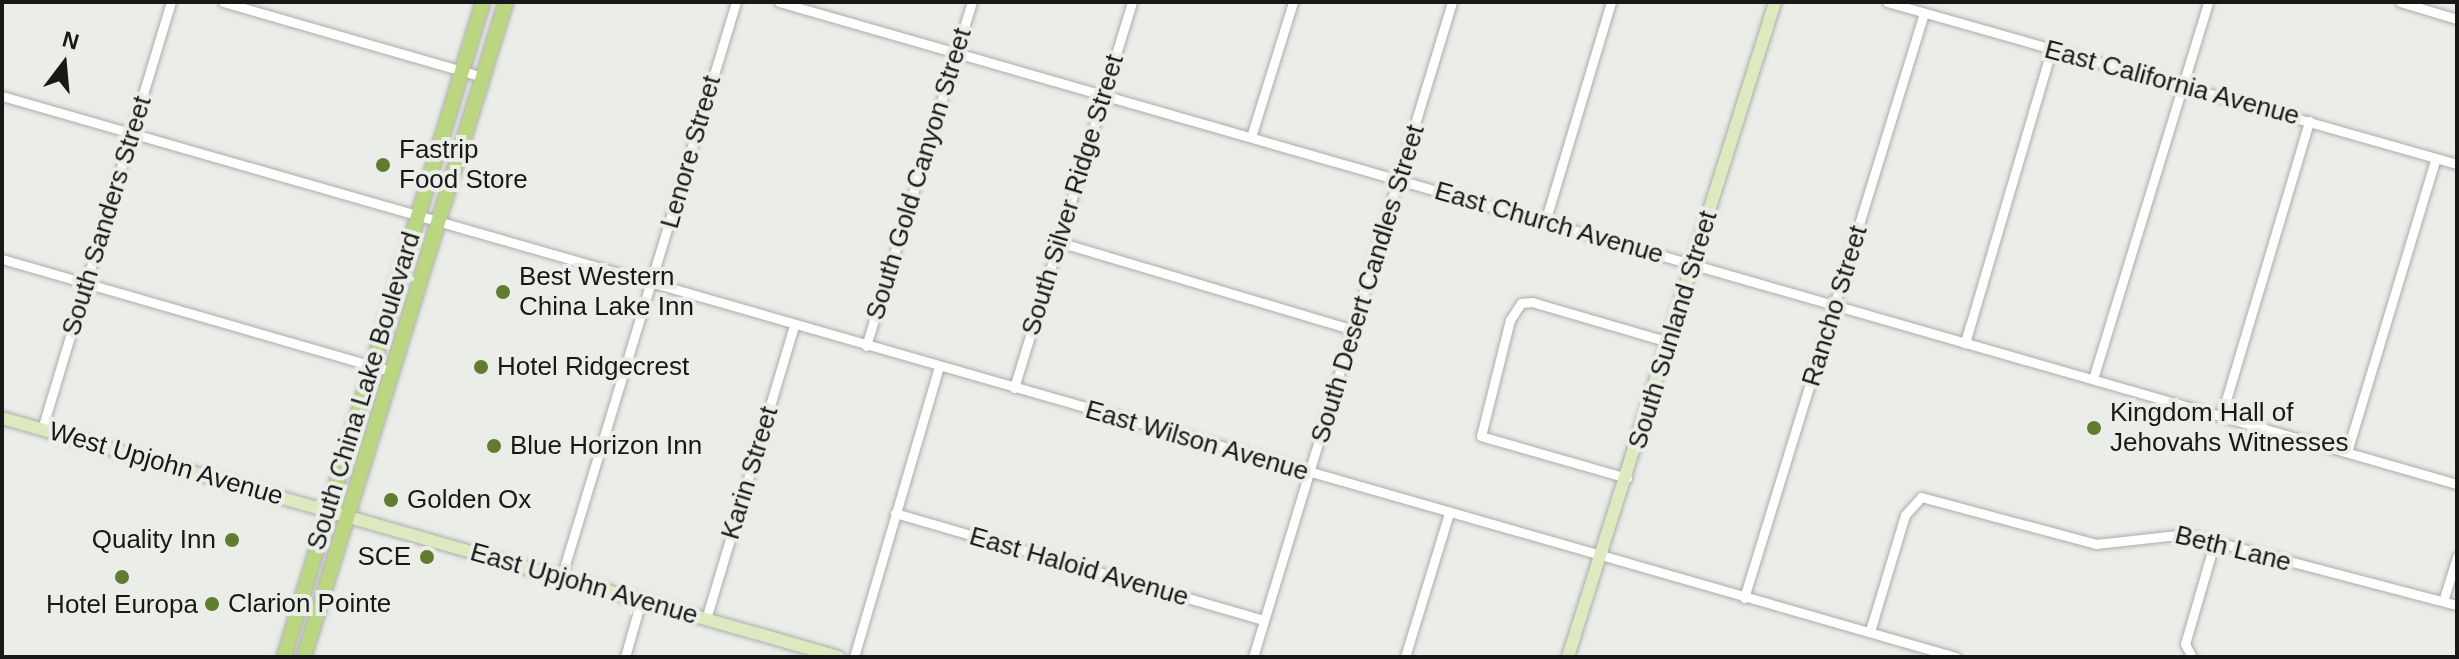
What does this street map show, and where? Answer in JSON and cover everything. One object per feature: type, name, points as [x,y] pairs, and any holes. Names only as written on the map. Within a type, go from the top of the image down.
[{"type":"main road","name":"South China Lake Boulevard","points":[[284,657],[483,2]]},
{"type":"main road","name":"South China Lake Boulevard","points":[[304,657],[506,2]]},
{"type":"street","name":"South Sanders Street","points":[[42,429],[171,2]]},
{"type":"street","points":[[223,2],[483,77]]},
{"type":"street","name":"Lenore Street","points":[[561,578],[736,2]]},
{"type":"street","name":"East Church Avenue","points":[[779,2],[811,6],[956,53],[2457,484]]},
{"type":"street","name":"South Gold Canyon Street","points":[[866,346],[972,2]]},
{"type":"street","name":"South Silver Ridge Street","points":[[1014,388],[1062,243],[1132,2]]},
{"type":"street","points":[[1251,137],[1293,2]]},
{"type":"street","name":"South Desert Candles Street","points":[[1253,657],[1312,474],[1351,329],[1452,2]]},
{"type":"street","points":[[1545,222],[1611,2]]},
{"type":"street","name":"South Sunland Street","points":[[1568,657],[1775,2]]},
{"type":"street","name":"East California Avenue","points":[[1887,2],[2457,164]]},
{"type":"street","points":[[2093,379],[2208,2]]},
{"type":"street","points":[[2400,2],[2457,19]]},
{"type":"street","name":"Rancho Street","points":[[1744,598],[1924,13]]},
{"type":"street","points":[[1965,343],[2051,50]]},
{"type":"street","points":[[2,96],[416,216]]},
{"type":"street","points":[[2221,417],[2309,121]]},
{"type":"street","points":[[2347,452],[2436,158]]},
{"type":"street","name":"South China Lake Boulevard","points":[[416,216],[439,223]]},
{"type":"street","name":"East Wilson Avenue","points":[[439,223],[1956,657]]},
{"type":"street","points":[[1062,243],[1351,329]]},
{"type":"street","points":[[2,259],[393,372]]},
{"type":"street","points":[[1627,478],[1480,433],[1516,311],[1532,302],[1669,342]]},
{"type":"street","name":"Karin Street","points":[[706,619],[794,326]]},
{"type":"street","points":[[854,657],[939,367]]},
{"type":"street","name":"West Upjohn Avenue","points":[[2,418],[329,511]]},
{"type":"street","name":"Beth Lane","points":[[1870,631],[1916,500],[1931,497],[2096,544],[2167,532],[2215,541],[2428,602],[2444,598],[2457,605]]},
{"type":"street","name":"East Upjohn Avenue","points":[[329,511],[839,657]]},
{"type":"street","name":"East Haloid Avenue","points":[[895,513],[1264,620]]},
{"type":"street","points":[[1405,657],[1449,513]]},
{"type":"street","points":[[2190,653],[2215,541]]},
{"type":"street","points":[[2444,598],[2457,557]]},
{"type":"street","points":[[625,657],[641,601]]},
{"type":"place","name":"Fastrip Food Store","points":[[383,165]]},
{"type":"place","name":"Best Western China Lake Inn","points":[[503,292]]},
{"type":"place","name":"Hotel Ridgecrest","points":[[481,367]]},
{"type":"place","name":"Kingdom Hall of Jehovahs Witnesses","points":[[2094,428]]},
{"type":"place","name":"Blue Horizon Inn","points":[[494,446]]},
{"type":"place","name":"Golden Ox","points":[[391,500]]},
{"type":"place","name":"Quality Inn","points":[[232,540]]},
{"type":"place","name":"SCE","points":[[427,557]]},
{"type":"place","name":"Hotel Europa","points":[[122,577]]},
{"type":"place","name":"Clarion Pointe","points":[[212,604]]}]
